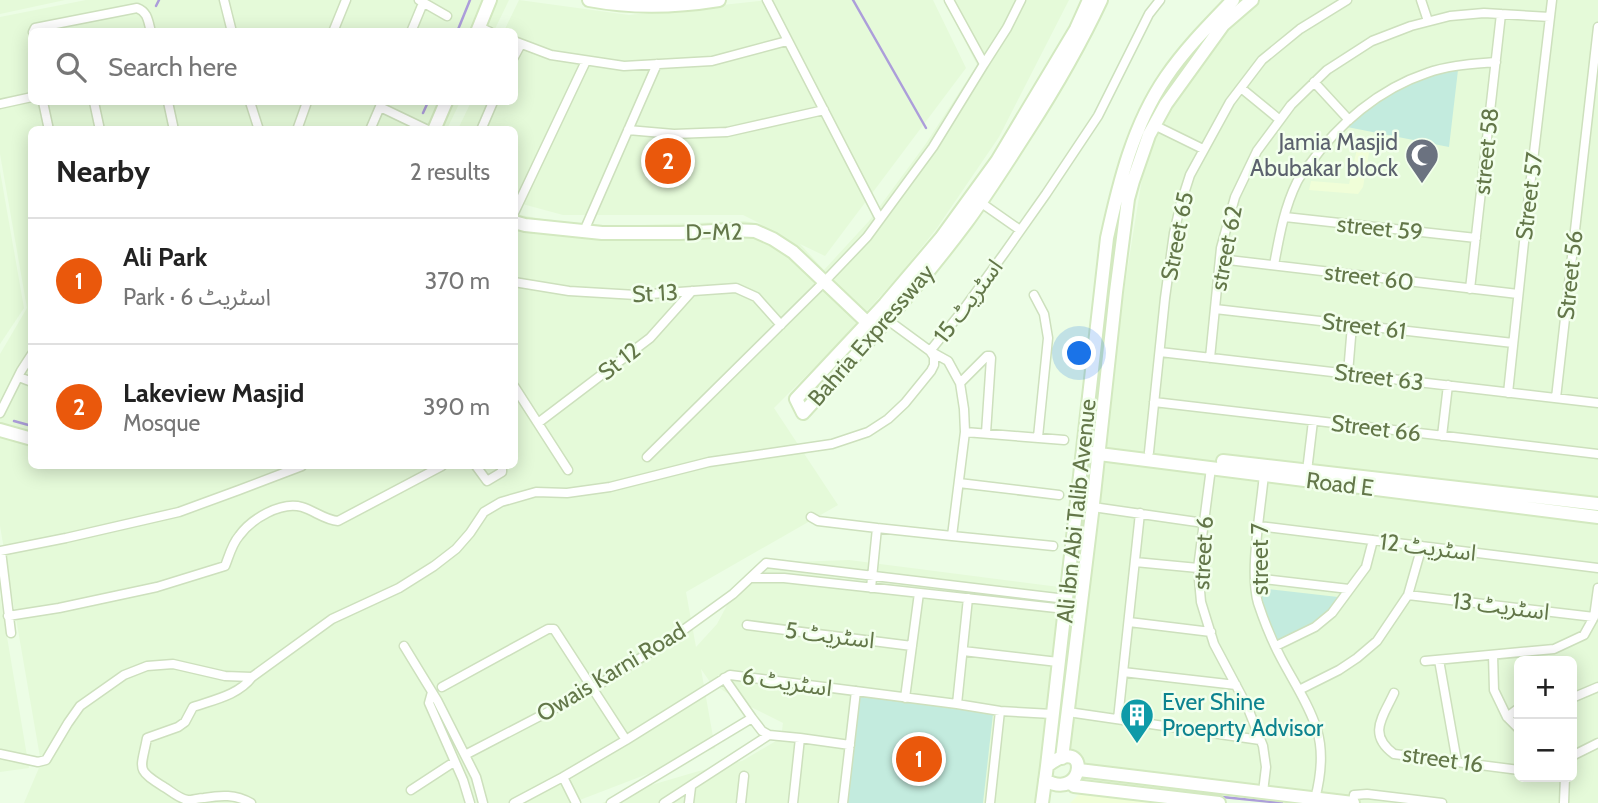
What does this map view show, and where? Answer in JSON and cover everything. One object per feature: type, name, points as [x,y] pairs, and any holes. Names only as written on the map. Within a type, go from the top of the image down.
[{"type":"street","points":[[224,0],[231,28]]},
{"type":"street","points":[[335,28],[346,0]]},
{"type":"street","points":[[483,28],[490,0]]},
{"type":"street","points":[[589,0],[646,6],[719,0]]},
{"type":"street","points":[[766,0],[880,219]]},
{"type":"street","points":[[949,0],[984,64]]},
{"type":"street","points":[[647,457],[867,237],[933,148],[1021,0]]},
{"type":"street","name":"Bahria Expressway","points":[[882,316],[998,161],[1076,29],[1089,0]]},
{"type":"street","name":"Bahria Expressway","points":[[872,328],[796,399],[803,414],[882,316],[965,223],[1060,80],[1101,0]]},
{"type":"street","name":"اسٹریٹ 15","points":[[960,383],[948,361],[930,351],[963,310],[1098,116],[1149,14],[1160,0]]},
{"type":"street","name":"Ali ibn Abi Talib Avenue","points":[[1046,766],[1107,238],[1125,166],[1143,117],[1165,78],[1195,39],[1233,0]]},
{"type":"street","name":"Ali ibn Abi Talib Avenue","points":[[1062,758],[1128,198],[1144,147],[1173,94],[1223,25],[1252,0]]},
{"type":"street","points":[[1324,0],[1328,11]]},
{"type":"street","name":"Street 65","points":[[1149,452],[1174,233],[1190,174],[1230,102],[1262,60],[1300,29],[1347,0]]},
{"type":"street","points":[[1422,0],[1428,22]]},
{"type":"street","name":"Street 57","points":[[1508,393],[1552,0]]},
{"type":"street","points":[[412,28],[421,1],[447,16]]},
{"type":"street","points":[[36,28],[137,8],[143,10],[147,16],[150,28]]},
{"type":"street","name":"street 62","points":[[1210,358],[1220,259],[1235,197],[1257,151],[1290,105],[1327,70],[1373,41],[1411,26],[1484,13],[1550,17]]},
{"type":"street","name":"street 58","points":[[1470,289],[1501,14]]},
{"type":"street","name":"Street 56","points":[[1556,398],[1598,27]]},
{"type":"street","points":[[518,42],[551,55],[624,66],[712,61],[788,41]]},
{"type":"street","points":[[518,205],[586,61]]},
{"type":"street","points":[[1274,265],[1279,237],[1297,182],[1333,135],[1349,120],[1376,98],[1427,73],[1456,66],[1496,62]]},
{"type":"street","points":[[584,231],[657,64]]},
{"type":"street","points":[[1314,82],[1349,120]]},
{"type":"street","points":[[1241,88],[1279,120]]},
{"type":"street","points":[[0,104],[28,98]]},
{"type":"street","points":[[44,105],[47,126]]},
{"type":"street","points":[[95,105],[99,126]]},
{"type":"street","points":[[169,105],[173,126]]},
{"type":"street","points":[[251,105],[258,126]]},
{"type":"street","points":[[298,126],[306,105]]},
{"type":"street","points":[[372,126],[381,105]]},
{"type":"street","points":[[383,105],[421,126]]},
{"type":"street","points":[[436,126],[445,105]]},
{"type":"street","points":[[483,126],[492,105]]},
{"type":"street","points":[[628,130],[674,134],[727,132],[824,110]]},
{"type":"street","points":[[1154,125],[1203,149]]},
{"type":"street","points":[[980,202],[1020,230]]},
{"type":"street","name":"street 59","points":[[1285,217],[1476,238]]},
{"type":"street","name":"D-M2","points":[[518,223],[602,233],[755,231],[774,239],[793,252],[872,328]]},
{"type":"street","name":"street 60","points":[[1220,259],[1518,294]]},
{"type":"street","name":"St 13","points":[[518,283],[569,291],[636,295],[736,288],[756,297],[781,325]]},
{"type":"street","name":"St 12","points":[[538,423],[650,338],[692,291]]},
{"type":"street","points":[[1034,295],[1044,314],[1048,338],[1038,437]]},
{"type":"street","name":"Street 61","points":[[1215,309],[1513,343]]},
{"type":"street","points":[[251,803],[225,795],[187,801],[176,795],[145,775],[141,766],[147,738],[178,727],[185,722],[193,707],[243,688],[252,677],[331,619],[399,588],[434,566],[456,549],[484,512],[501,502],[536,492],[567,493],[610,487],[709,462],[832,444],[878,426],[905,403],[934,365],[930,351],[882,316]]},
{"type":"street","points":[[1348,373],[1352,324]]},
{"type":"street","name":"Street 63","points":[[1160,352],[1598,403]]},
{"type":"street","points":[[952,537],[965,432],[960,383],[990,356],[986,433]]},
{"type":"street","points":[[0,413],[28,361]]},
{"type":"street","points":[[19,377],[28,380]]},
{"type":"street","points":[[1443,436],[1448,385]]},
{"type":"street","points":[[518,392],[568,470]]},
{"type":"street","name":"Street 66","points":[[1154,402],[1598,454]]},
{"type":"street","points":[[1307,471],[1313,421]]},
{"type":"street","points":[[0,430],[28,438]]},
{"type":"street","points":[[965,432],[1064,440]]},
{"type":"street","name":"Road E","points":[[1083,448],[1211,468],[1598,517]]},
{"type":"street","name":"Road E","points":[[1098,450],[1149,452],[1598,504]]},
{"type":"street","name":"street 6","points":[[1211,468],[1198,568],[1201,602],[1214,644],[1247,706],[1260,740],[1266,767],[1263,792]]},
{"type":"street","points":[[11,633],[1,551],[179,512],[294,469]]},
{"type":"street","points":[[8,616],[157,587],[225,566],[239,536],[268,512],[284,506],[301,507],[338,521],[436,469]]},
{"type":"street","points":[[478,469],[487,481],[502,472],[502,469]]},
{"type":"street","name":"street 7","points":[[1264,474],[1255,578],[1258,601],[1276,646],[1307,705],[1317,731],[1321,775],[1315,799]]},
{"type":"street","points":[[959,484],[1059,495]]},
{"type":"street","points":[[1093,506],[1204,523]]},
{"type":"street","points":[[1118,719],[1140,513]]},
{"type":"street","points":[[811,517],[818,521],[1053,546]]},
{"type":"street","name":"اسٹریٹ 12","points":[[1259,526],[1598,568]]},
{"type":"street","points":[[871,588],[877,528]]},
{"type":"street","points":[[1276,646],[1315,627],[1332,613],[1366,567],[1373,540]]},
{"type":"street","points":[[1299,690],[1339,670],[1377,641],[1408,595],[1422,546]]},
{"type":"street","points":[[1135,562],[1198,568]]},
{"type":"street","name":"Owais Karni Road","points":[[465,755],[592,689],[675,636],[733,594],[765,563],[1065,604]]},
{"type":"street","points":[[750,578],[763,576],[968,598],[1065,604]]},
{"type":"street","points":[[1255,578],[1349,589]]},
{"type":"street","points":[[1425,661],[1554,649],[1584,635],[1594,617],[1598,587]]},
{"type":"street","points":[[905,698],[919,593]]},
{"type":"street","name":"اسٹریٹ 13","points":[[1408,595],[1594,617]]},
{"type":"street","points":[[957,704],[968,598]]},
{"type":"street","points":[[1129,622],[1211,632]]},
{"type":"street","name":"اسٹریٹ 5","points":[[747,625],[912,646]]},
{"type":"street","points":[[442,687],[548,629],[554,629],[626,740]]},
{"type":"street","points":[[404,646],[465,755],[476,777],[483,803]]},
{"type":"street","points":[[963,651],[1058,662]]},
{"type":"street","points":[[1493,655],[1494,690],[1507,717],[1514,724]]},
{"type":"street","points":[[1438,660],[1457,762]]},
{"type":"street","points":[[0,754],[38,762],[46,760],[80,706],[116,680],[147,666],[173,664],[225,676],[252,677]]},
{"type":"street","points":[[1123,672],[1236,685]]},
{"type":"street","name":"اسٹریٹ 6","points":[[514,803],[626,740],[730,675],[1000,711],[1052,714]]},
{"type":"street","points":[[724,678],[762,731],[769,735],[850,745]]},
{"type":"street","points":[[1577,696],[1598,687]]},
{"type":"street","points":[[843,803],[856,691]]},
{"type":"street","points":[[432,692],[429,703],[463,780],[470,803]]},
{"type":"street","name":"street 16","points":[[1394,693],[1378,728],[1379,737],[1394,754],[1514,769]]},
{"type":"street","points":[[990,803],[1000,711]]},
{"type":"street","points":[[1068,712],[1260,740]]},
{"type":"street","points":[[1507,717],[1514,712]]},
{"type":"street","points":[[611,803],[752,718]]},
{"type":"street","points":[[664,803],[769,735]]},
{"type":"street","points":[[793,803],[800,738]]},
{"type":"street","points":[[1577,754],[1598,743]]},
{"type":"street","points":[[1042,803],[1046,766],[1057,759],[1073,761],[1079,771],[1070,791]]},
{"type":"street","points":[[411,790],[454,762]]},
{"type":"street","points":[[1079,771],[1353,803],[1354,795],[1367,794],[1442,803]]},
{"type":"street","points":[[741,803],[744,776]]},
{"type":"street","points":[[563,777],[576,803]]},
{"type":"street","points":[[1045,780],[1054,789],[1065,791],[1219,803]]},
{"type":"street","points":[[1564,803],[1565,782]]},
{"type":"street","points":[[689,803],[691,787]]},
{"type":"shaded area","points":[[0,0],[65,0],[0,14]]},
{"type":"shaded area","points":[[86,0],[509,0],[495,28],[28,28],[28,105],[459,105],[448,126],[28,126],[28,469],[518,469],[518,215],[554,221],[616,226],[744,221],[761,224],[743,215],[563,215],[518,203],[518,126],[459,126],[470,105],[518,105],[518,28],[505,28],[519,0],[629,15],[769,0],[933,0],[966,68],[825,256],[800,244],[824,270],[869,221],[925,145],[977,65],[944,0],[1069,0],[999,137],[937,228],[902,272],[830,352],[774,408],[838,505],[686,592],[696,647],[717,624],[733,594],[766,563],[849,560],[1067,588],[1040,803],[602,803],[648,786],[742,761],[781,738],[783,723],[741,702],[710,682],[701,669],[715,748],[572,803],[24,803],[41,763],[0,526],[0,354],[27,308],[0,154],[0,17]]},
{"type":"shaded area","points":[[1255,0],[1598,0],[1598,803],[1360,803],[1086,771],[1063,750],[1098,452],[1149,135],[1209,43]]},
{"type":"shaded area","points":[[1458,70],[1449,147],[1347,127],[1363,108],[1430,72]]},
{"type":"shaded area","points":[[1359,140],[1371,141],[1363,187],[1358,194],[1309,190],[1311,181],[1349,184]]},
{"type":"shaded area","points":[[0,171],[24,308],[0,344]]},
{"type":"shaded area","points":[[1259,588],[1338,597],[1328,613],[1317,622],[1278,643],[1262,606]]},
{"type":"shaded area","points":[[0,595],[29,768],[0,772]]},
{"type":"shaded area","points":[[858,695],[993,714],[983,803],[844,803]]},
{"type":"shaded area","points":[[1081,792],[1167,803],[1070,803]]},
{"type":"waterway","points":[[156,6],[159,0]]},
{"type":"waterway","points":[[459,28],[470,0]]},
{"type":"waterway","points":[[853,0],[926,128]]},
{"type":"waterway","points":[[423,113],[427,105]]},
{"type":"waterway","points":[[14,421],[28,425]]},
{"type":"waterway","points":[[1202,795],[1282,803]]},
{"type":"place","name":"Lakeview Masjid","points":[[668,161]]},
{"type":"place","name":"Jamia Masjid Abubakar block","points":[[1422,185]]},
{"type":"place","name":"Ever Shine Proeprty Advisor","points":[[1137,745]]},
{"type":"place","name":"Ali Park","points":[[919,759]]}]
